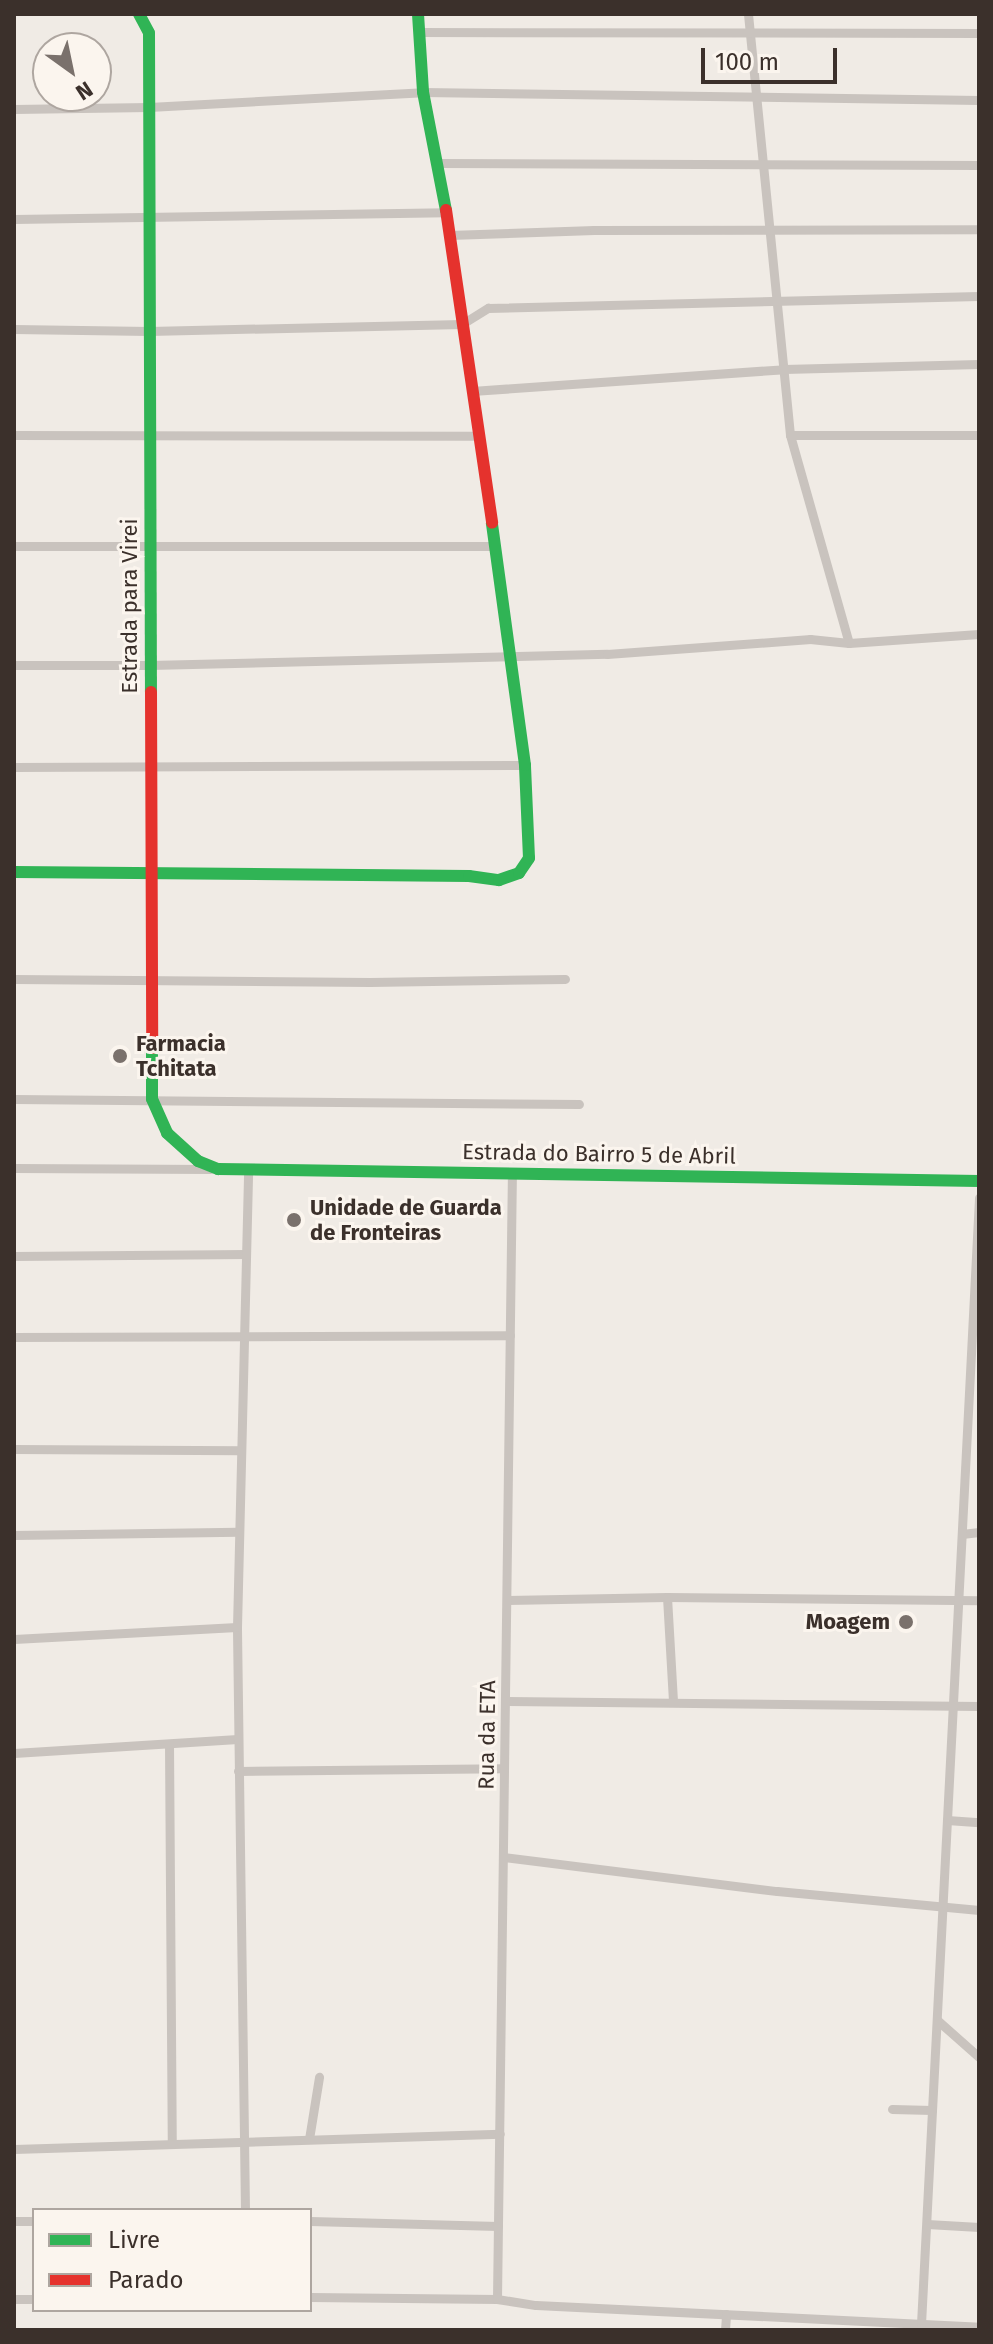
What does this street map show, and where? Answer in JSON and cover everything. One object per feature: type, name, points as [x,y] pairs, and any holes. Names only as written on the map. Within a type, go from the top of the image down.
[{"type":"street","name":"Estrada para Virei","points":[[139,14],[149,33],[152,1099],[154,1112],[167,1133],[198,1161],[218,1169]]},
{"type":"street","points":[[149,14],[149,33]]},
{"type":"street","points":[[14,872],[469,876],[499,880],[519,873],[529,858],[525,765],[511,656],[439,163],[423,92],[418,14]]},
{"type":"street","points":[[748,14],[790,435],[849,643]]},
{"type":"street","points":[[419,32],[979,33]]},
{"type":"street","points":[[14,109],[149,107],[423,92],[979,100]]},
{"type":"street","points":[[439,163],[979,165]]},
{"type":"street","points":[[14,219],[446,212]]},
{"type":"street","points":[[449,235],[594,230],[979,229]]},
{"type":"street","points":[[14,329],[149,331],[462,324],[488,308],[777,298],[979,296]]},
{"type":"street","points":[[472,391],[784,369],[979,364]]},
{"type":"street","points":[[14,435],[479,436]]},
{"type":"street","points":[[790,435],[979,435]]},
{"type":"street","points":[[14,546],[495,546]]},
{"type":"street","points":[[14,665],[150,665],[607,654],[810,639],[849,643],[979,634]]},
{"type":"street","points":[[14,767],[525,765]]},
{"type":"street","points":[[14,979],[565,979]]},
{"type":"street","points":[[14,1099],[579,1104]]},
{"type":"street","points":[[14,1168],[218,1169]]},
{"type":"street","name":"Estrada do Bairro 5 de Abril","points":[[218,1169],[979,1181]]},
{"type":"street","points":[[245,2208],[237,1627],[248,1170]]},
{"type":"street","name":"Rua da ETA","points":[[497,2299],[512,1172]]},
{"type":"street","points":[[921,2324],[958,1600],[974,1383],[979,1197]]},
{"type":"street","points":[[14,1256],[246,1254]]},
{"type":"street","points":[[14,1337],[510,1335]]},
{"type":"street","points":[[14,1449],[241,1450]]},
{"type":"street","points":[[966,1460],[979,1459]]},
{"type":"street","points":[[14,1535],[238,1532]]},
{"type":"street","points":[[962,1534],[979,1532]]},
{"type":"street","points":[[667,1597],[673,1702]]},
{"type":"street","points":[[507,1600],[667,1597],[979,1600]]},
{"type":"street","points":[[14,1639],[237,1627]]},
{"type":"street","points":[[505,1701],[979,1706]]},
{"type":"street","points":[[14,1753],[238,1739]]},
{"type":"street","points":[[169,1744],[172,2144]]},
{"type":"street","points":[[238,1771],[504,1768]]},
{"type":"street","points":[[947,1820],[979,1822]]},
{"type":"street","points":[[503,1857],[943,1909],[979,1910]]},
{"type":"street","points":[[937,2020],[979,2057]]},
{"type":"street","points":[[309,2139],[319,2077]]},
{"type":"street","points":[[892,2109],[932,2110]]},
{"type":"street","points":[[14,2149],[500,2134]]},
{"type":"street","points":[[312,2221],[498,2226]]},
{"type":"street","points":[[927,2224],[979,2227]]},
{"type":"street","points":[[312,2297],[497,2299],[536,2305],[979,2327]]},
{"type":"street","points":[[725,2330],[726,2314]]},
{"type":"traffic: fast","points":[[139,14],[149,33],[151,692]]},
{"type":"traffic: fast","points":[[418,14],[423,92],[446,210]]},
{"type":"traffic: fast","points":[[14,872],[469,876],[499,880],[519,873],[529,858],[525,765],[492,523]]},
{"type":"traffic: fast","points":[[152,1048],[152,1099],[167,1133],[198,1161],[218,1169],[979,1181]]},
{"type":"traffic: jam","points":[[446,210],[492,523]]},
{"type":"traffic: jam","points":[[151,692],[152,1048]]},
{"type":"place","name":"Farmacia Tchitata","points":[[120,1056]]},
{"type":"place","name":"Unidade de Guarda de Fronteiras","points":[[294,1220]]},
{"type":"place","name":"Moagem","points":[[906,1622]]}]
